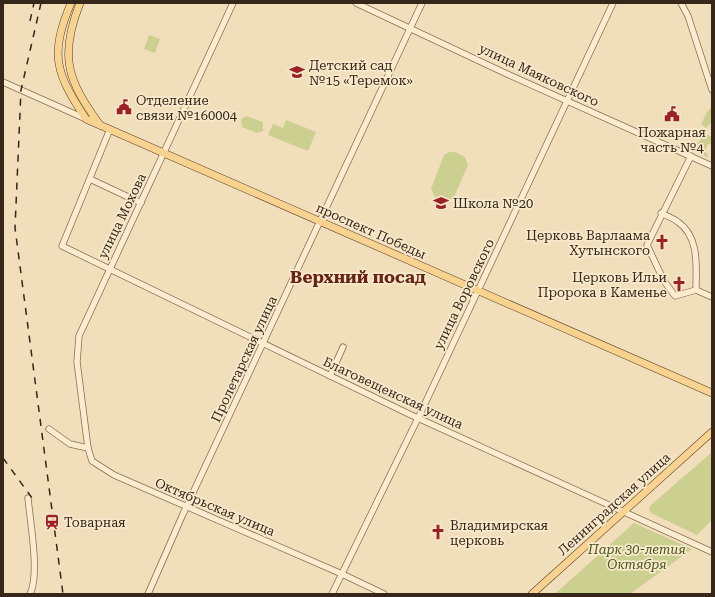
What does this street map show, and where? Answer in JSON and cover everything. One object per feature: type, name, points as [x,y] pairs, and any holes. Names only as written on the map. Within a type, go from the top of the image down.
[{"type":"main road","points":[[71,3],[59,36],[59,64],[68,91],[86,119]]},
{"type":"main road","points":[[80,3],[68,43],[69,66],[73,81],[79,94],[100,125]]},
{"type":"main road","name":"проспект Победы","points":[[86,119],[712,393]]},
{"type":"main road","name":"Ленинградская улица","points":[[532,594],[712,432]]},
{"type":"street","name":"улица Мохова","points":[[88,448],[77,362],[78,349],[84,324],[165,153],[233,3]]},
{"type":"street","name":"улица Маяковского","points":[[356,3],[712,166]]},
{"type":"street","name":"Пролетарская улица","points":[[148,594],[187,506],[422,3]]},
{"type":"street","name":"улица Воровского","points":[[332,594],[418,418],[613,3]]},
{"type":"street","points":[[681,3],[688,16],[712,90]]},
{"type":"street","name":"проспект Победы","points":[[3,82],[86,119]]},
{"type":"street","points":[[110,129],[90,179],[141,202]]},
{"type":"street","points":[[691,156],[661,213],[647,245],[664,281],[675,296],[696,290],[712,297]]},
{"type":"street","name":"Благовещенская улица","points":[[90,179],[62,246],[263,345],[418,418],[712,552]]},
{"type":"street","points":[[661,213],[682,225],[694,247],[696,255],[696,290]]},
{"type":"street","points":[[330,376],[343,347]]},
{"type":"street","points":[[49,428],[70,444],[88,448]]},
{"type":"street","name":"Октябрьская улица","points":[[88,448],[92,461],[114,475],[342,574],[384,594]]},
{"type":"street","points":[[28,498],[34,571],[34,586],[30,594]]},
{"type":"green space","points":[[149,35],[160,39],[155,53],[144,49]]},
{"type":"green space","points":[[712,107],[712,122],[706,128],[701,124],[707,112]]},
{"type":"green space","points":[[247,116],[263,122],[263,131],[257,133],[242,127],[241,119]]},
{"type":"green space","points":[[286,120],[316,132],[308,151],[268,135],[273,124],[283,128]]},
{"type":"green space","points":[[705,134],[712,137],[712,143],[708,144],[705,151],[709,158],[692,150]]},
{"type":"green space","points":[[450,152],[455,152],[465,157],[468,165],[453,199],[446,201],[436,199],[431,189],[444,155]]},
{"type":"green space","points":[[712,452],[712,520],[697,535],[651,513],[649,509],[651,505]]},
{"type":"green space","name":"Парк 30-летия Октября","points":[[634,523],[692,549],[630,594],[555,594]]},
{"type":"railway","points":[[30,21],[34,3]]},
{"type":"railway","points":[[41,3],[21,90],[15,228],[63,594]]},
{"type":"railway","points":[[3,458],[32,498]]},
{"type":"place","name":"Детский сад №15 «Теремок»","points":[[297,72]]},
{"type":"place","name":"Отделение связи №160004","points":[[124,107]]},
{"type":"place","name":"Пожарная часть №4","points":[[672,114]]},
{"type":"place","name":"Школа №20","points":[[441,203]]},
{"type":"place","name":"Церковь Варлаама Хутынского","points":[[662,242]]},
{"type":"place","name":"Церковь Ильи Пророка в Каменье","points":[[679,284]]},
{"type":"place","name":"Товарная","points":[[52,522]]},
{"type":"place","name":"Владимирская церковь","points":[[438,532]]},
{"type":"district","name":"Верхний посад","points":[[358,277]]}]
